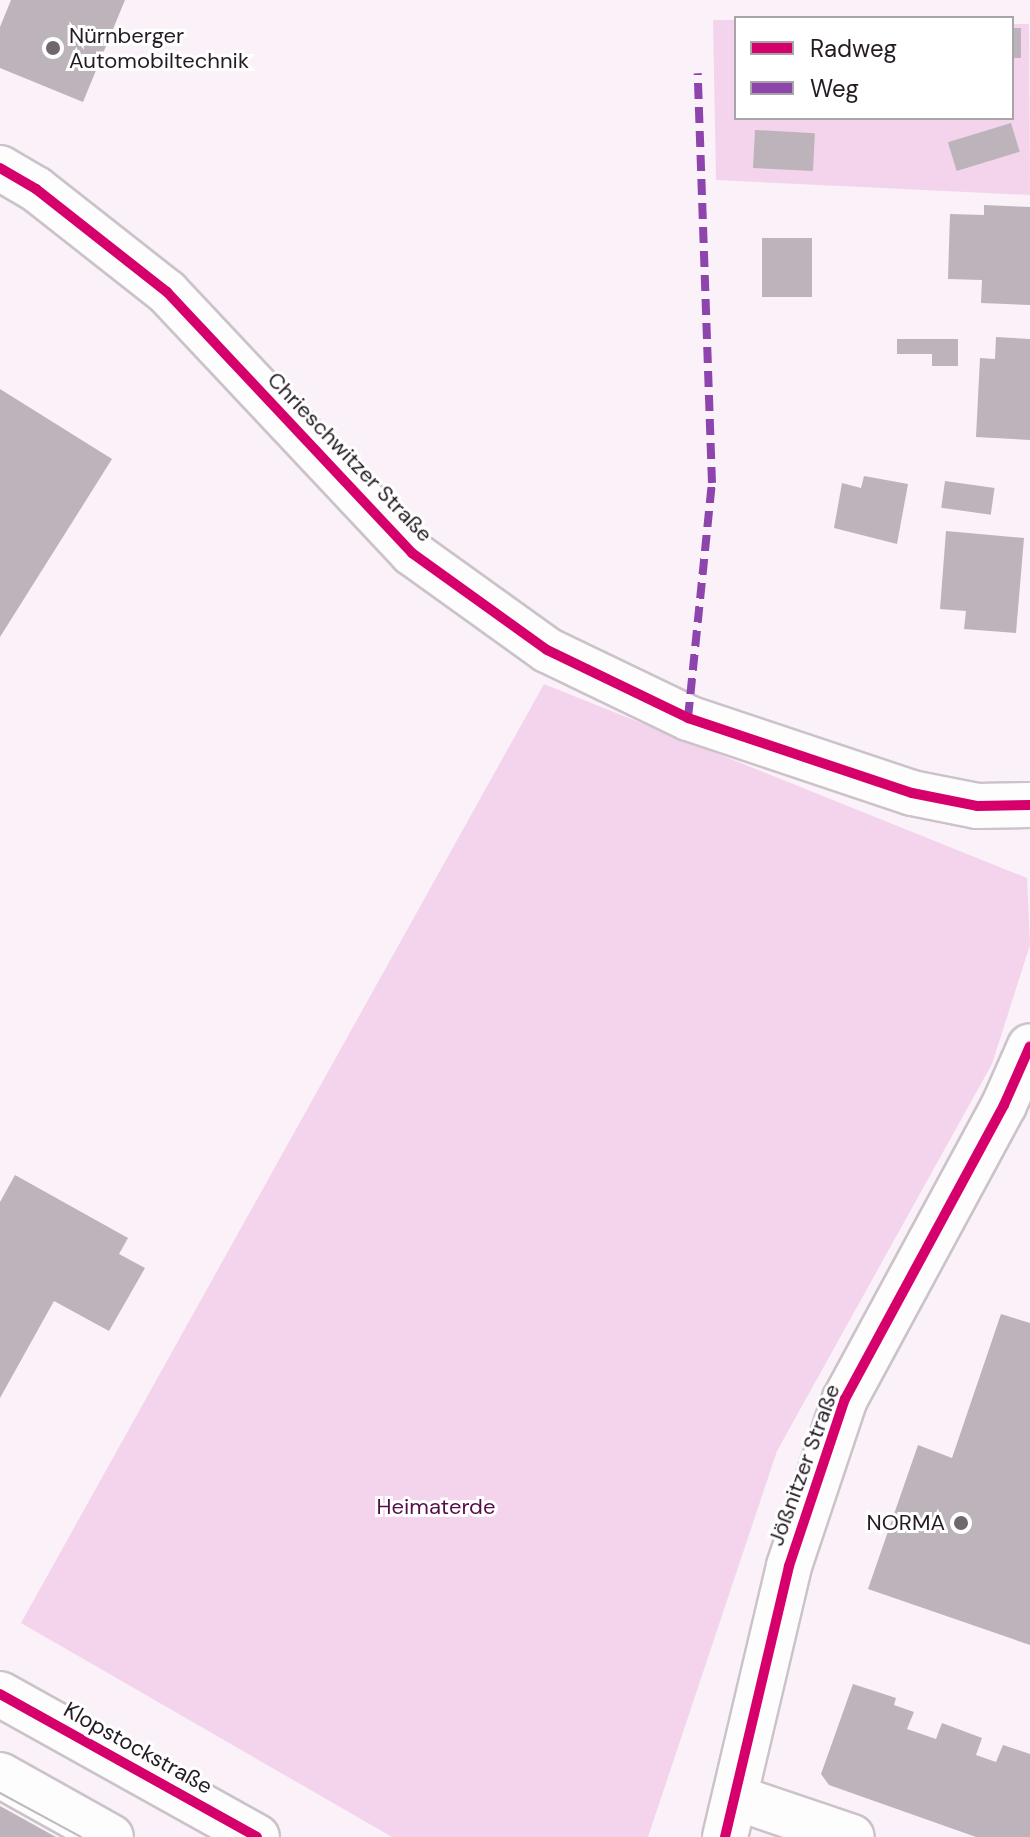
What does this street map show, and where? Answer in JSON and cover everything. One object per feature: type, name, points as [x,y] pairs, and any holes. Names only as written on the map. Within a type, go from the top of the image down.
[{"type":"street","name":"Chrieschwitzer Straße","points":[[0,168],[36,189],[167,292],[412,553],[547,650],[688,718],[912,793],[977,806],[1030,805]]},
{"type":"street","name":"Jößnitzer Straße","points":[[731,1818],[789,1566],[845,1399],[1004,1105],[1030,1046]]},
{"type":"street","name":"Klopstockstraße","points":[[0,1694],[257,1837]]},
{"type":"street","points":[[0,1775],[111,1837]]},
{"type":"street","points":[[731,1818],[852,1837]]},
{"type":"green space","points":[[713,20],[734,20],[734,120],[1014,120],[1014,24],[1029,24],[1030,195],[716,180]]},
{"type":"green space","name":"Heimaterde","points":[[544,684],[1027,878],[1030,945],[992,1064],[777,1451],[648,1837],[392,1837],[21,1623]]},
{"type":"building","name":"Nürnberger Automobiltechnik","points":[[11,0],[125,0],[83,102],[0,68],[0,27]]},
{"type":"building","points":[[1014,28],[1021,28],[1021,58],[1014,58]]},
{"type":"building","points":[[1011,123],[1020,152],[957,171],[948,142]]},
{"type":"building","points":[[755,130],[815,133],[813,171],[753,168]]},
{"type":"building","points":[[984,205],[1030,207],[1030,305],[981,303],[982,280],[948,279],[950,214],[984,215]]},
{"type":"building","points":[[762,238],[812,238],[812,297],[762,297]]},
{"type":"building","points":[[996,337],[1030,339],[1030,440],[976,437],[980,358],[995,359]]},
{"type":"building","points":[[897,339],[958,339],[958,366],[932,366],[932,354],[897,354]]},
{"type":"building","points":[[0,389],[112,459],[0,637]]},
{"type":"building","points":[[864,476],[908,484],[897,544],[834,528],[842,483],[861,488]]},
{"type":"building","points":[[945,481],[995,488],[991,515],[941,508]]},
{"type":"building","points":[[946,531],[1024,538],[1016,633],[964,629],[966,611],[940,609]]},
{"type":"building","points":[[15,1175],[128,1238],[119,1254],[145,1268],[109,1331],[54,1301],[0,1398],[0,1202]]},
{"type":"building","name":"NORMA","points":[[1001,1314],[1030,1323],[1030,1645],[868,1589],[918,1445],[952,1458]]},
{"type":"building","points":[[853,1684],[896,1698],[894,1705],[914,1712],[907,1729],[936,1739],[942,1723],[982,1738],[976,1755],[996,1762],[1003,1745],[1030,1754],[1030,1837],[976,1837],[829,1785],[821,1774]]},
{"type":"building","points":[[0,1806],[56,1837],[0,1837]]},
{"type":"tram line","points":[[0,1793],[81,1837]]},
{"type":"marked path","points":[[688,718],[712,483],[698,73]]},
{"type":"cycle path","points":[[0,168],[36,189],[167,292],[412,553],[547,650],[688,718],[912,793],[977,806],[1030,805]]},
{"type":"cycle path","points":[[725,1837],[789,1566],[845,1399],[1004,1105],[1030,1046]]},
{"type":"cycle path","points":[[0,1694],[257,1837]]},
{"type":"place","name":"Nürnberger Automobiltechnik","points":[[53,48]]},
{"type":"place","name":"NORMA","points":[[961,1523]]}]
